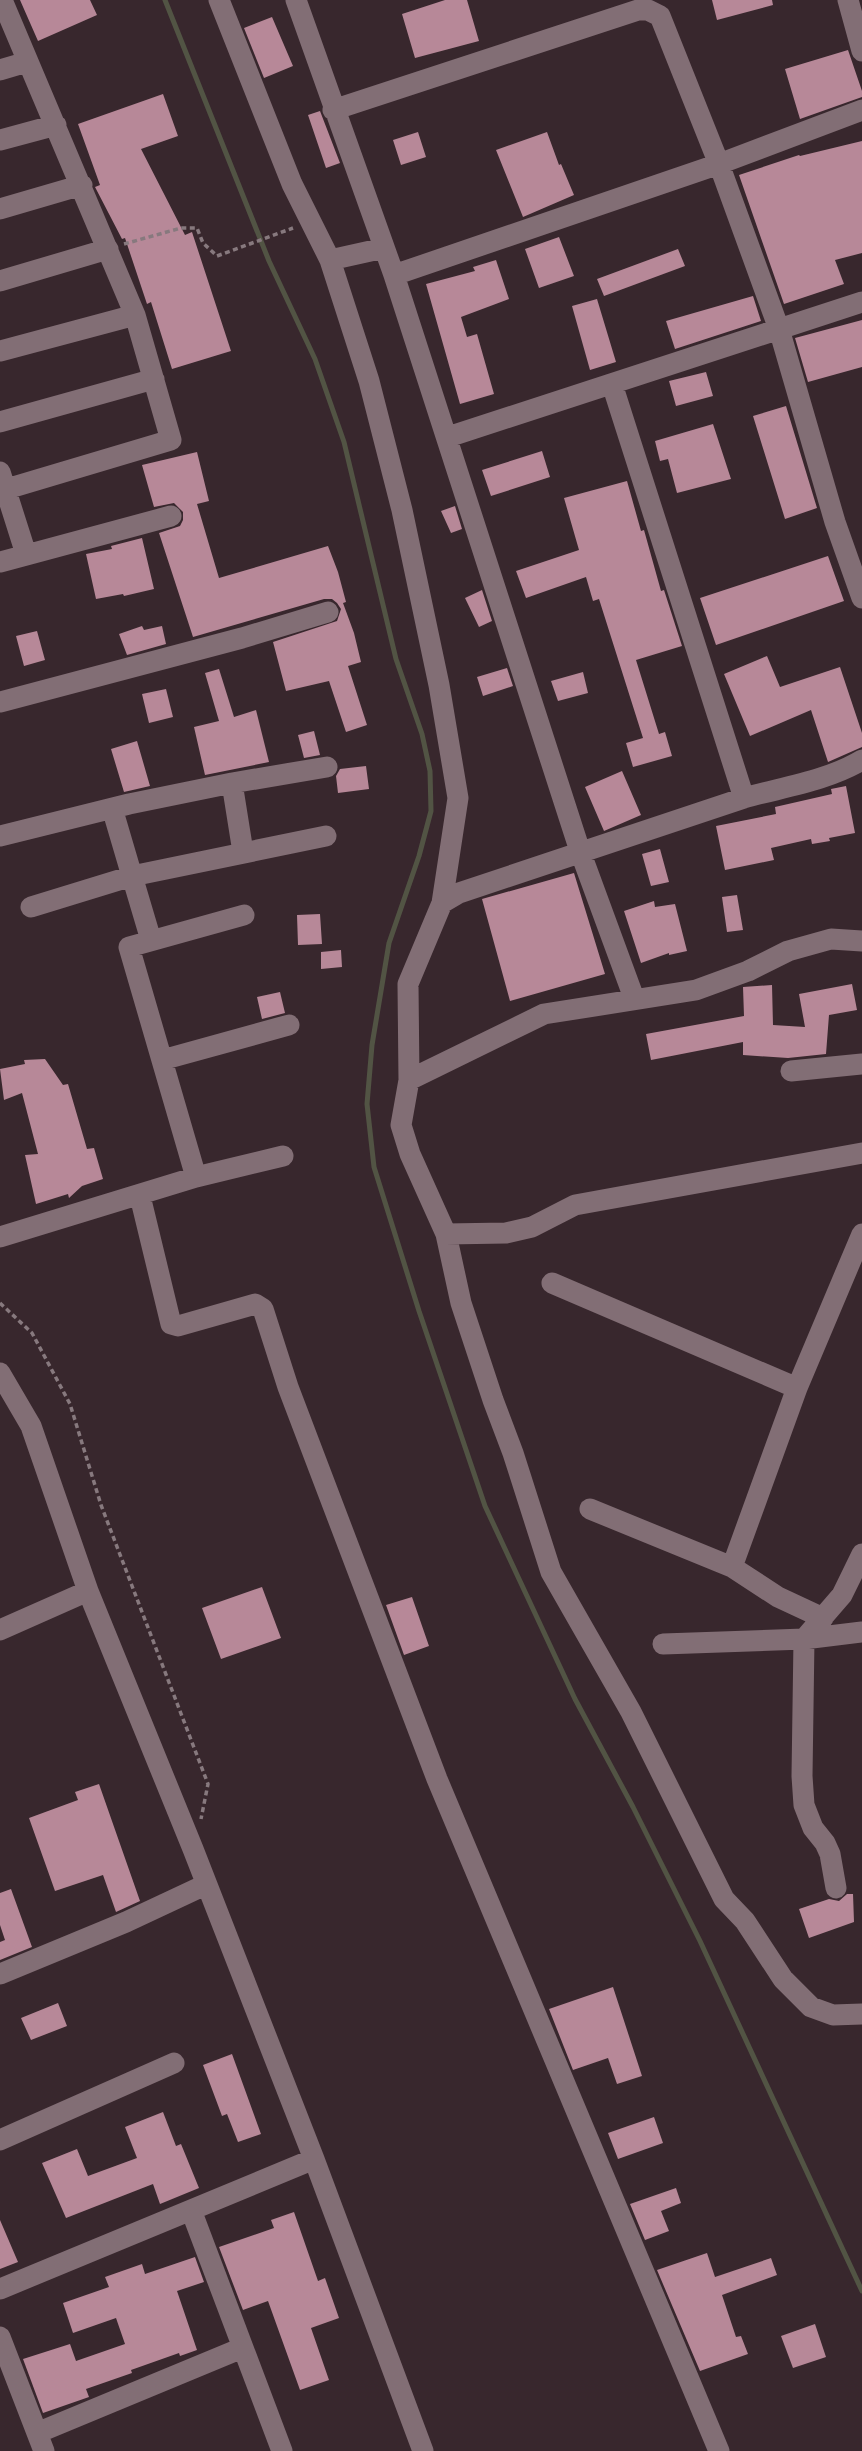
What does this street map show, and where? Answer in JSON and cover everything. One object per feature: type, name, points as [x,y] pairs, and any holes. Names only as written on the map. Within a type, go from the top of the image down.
[{"type":"street","points":[[2,0],[135,315],[171,440],[2,484],[26,554]]},
{"type":"street","points":[[219,0],[292,184],[330,260],[369,381],[402,510],[441,697],[458,798],[442,904],[408,984],[409,1080],[401,1125],[410,1154],[446,1234],[461,1303],[551,1572],[631,1712],[724,1899],[745,1922],[783,1979],[811,2007],[833,2015],[862,2014]]},
{"type":"street","points":[[296,0],[394,275],[580,851],[634,998]]},
{"type":"street","points":[[848,0],[862,51]]},
{"type":"street","points":[[333,110],[638,10],[648,10],[660,16],[719,164],[779,329],[835,522],[862,598]]},
{"type":"street","points":[[0,69],[27,62]]},
{"type":"street","points":[[394,275],[719,164],[862,110]]},
{"type":"street","points":[[0,140],[56,125]]},
{"type":"street","points":[[0,209],[82,185]]},
{"type":"street","points":[[0,281],[108,248]]},
{"type":"street","points":[[330,260],[384,248]]},
{"type":"street","points":[[448,436],[862,302]]},
{"type":"street","points":[[0,351],[135,315]]},
{"type":"street","points":[[0,422],[154,379]]},
{"type":"street","points":[[612,384],[744,798]]},
{"type":"street","points":[[0,562],[172,516]]},
{"type":"street","points":[[0,702],[242,638],[328,612]]},
{"type":"street","points":[[442,904],[459,893],[580,851],[744,798],[818,779],[862,760]]},
{"type":"street","points":[[0,836],[112,808],[327,767]]},
{"type":"street","points":[[232,783],[243,852]]},
{"type":"street","points":[[112,808],[151,940]]},
{"type":"street","points":[[31,907],[132,876],[326,836]]},
{"type":"street","points":[[196,1177],[129,947],[244,915]]},
{"type":"street","points":[[409,1080],[544,1014],[696,990],[748,971],[788,951],[831,939],[862,941]]},
{"type":"street","points":[[162,1060],[289,1025]]},
{"type":"street","points":[[791,1071],[862,1064]]},
{"type":"street","points":[[446,1234],[506,1233],[532,1227],[575,1205],[862,1153]]},
{"type":"street","points":[[0,1237],[196,1177],[283,1156]]},
{"type":"street","points":[[140,1196],[171,1324],[178,1326],[255,1304],[263,1309],[288,1387],[437,1779],[719,2451]]},
{"type":"street","points":[[732,1567],[797,1388],[862,1234]]},
{"type":"street","points":[[552,1283],[797,1388]]},
{"type":"street","points":[[0,1373],[31,1426],[88,1591],[193,1849],[314,2159],[423,2451]]},
{"type":"street","points":[[590,1509],[732,1567],[778,1597],[823,1618]]},
{"type":"street","points":[[836,1888],[830,1854],[813,1828],[804,1805],[804,1639],[842,1595],[862,1554]]},
{"type":"street","points":[[0,1630],[88,1591]]},
{"type":"street","points":[[663,1644],[804,1639],[862,1632]]},
{"type":"street","points":[[0,1973],[126,1922],[205,1885]]},
{"type":"street","points":[[0,2140],[174,2063]]},
{"type":"street","points":[[0,2289],[314,2159]]},
{"type":"street","points":[[191,2210],[282,2451]]},
{"type":"street","points":[[0,2337],[41,2442],[242,2348]]},
{"type":"path","points":[[108,248],[181,228],[197,228],[203,243],[217,256],[278,233]]},
{"type":"path","points":[[0,1303],[33,1333],[71,1404],[101,1505],[208,1784]]},
{"type":"building","points":[[20,0],[90,0],[97,15],[38,41]]},
{"type":"building","points":[[445,0],[467,0],[479,41],[415,58],[402,14]]},
{"type":"building","points":[[712,0],[772,0],[773,5],[717,20]]},
{"type":"building","points":[[272,17],[293,66],[264,78],[244,28]]},
{"type":"building","points":[[848,50],[862,97],[800,119],[785,69]]},
{"type":"building","points":[[163,94],[178,136],[141,149],[185,235],[192,232],[231,351],[172,369],[151,302],[147,304],[125,238],[122,239],[95,187],[100,185],[78,124]]},
{"type":"building","points":[[320,111],[340,163],[326,168],[308,115]]},
{"type":"building","points":[[418,132],[426,157],[401,165],[393,140]]},
{"type":"building","points":[[547,132],[574,195],[523,217],[496,150]]},
{"type":"building","points":[[862,141],[862,253],[835,260],[844,284],[784,304],[739,175],[799,155]]},
{"type":"building","points":[[559,237],[574,276],[539,288],[525,249]]},
{"type":"building","points":[[678,249],[685,266],[604,296],[597,279]]},
{"type":"building","points":[[496,260],[509,299],[461,317],[467,337],[477,334],[494,394],[460,404],[426,284],[475,271],[473,267]]},
{"type":"building","points":[[753,296],[761,321],[675,349],[666,321]]},
{"type":"building","points":[[597,299],[616,362],[590,370],[572,306]]},
{"type":"building","points":[[862,320],[862,367],[808,382],[795,338]]},
{"type":"building","points":[[706,372],[713,396],[676,406],[669,381]]},
{"type":"building","points":[[786,406],[817,508],[785,519],[753,416]]},
{"type":"building","points":[[713,424],[731,479],[677,493],[668,459],[660,461],[655,441]]},
{"type":"building","points":[[542,451],[550,477],[491,496],[482,470]]},
{"type":"building","points":[[197,452],[209,501],[197,504],[219,578],[328,546],[338,572],[346,602],[343,603],[361,662],[348,666],[367,725],[346,732],[329,681],[286,691],[273,642],[337,621],[341,609],[332,599],[324,599],[193,637],[159,533],[180,526],[183,512],[174,503],[154,507],[142,465]]},
{"type":"building","points":[[627,481],[661,591],[664,590],[682,646],[636,660],[659,734],[665,732],[672,756],[633,767],[626,743],[643,738],[599,599],[593,601],[586,577],[526,598],[516,571],[579,550],[564,498]]},
{"type":"building","points":[[455,506],[462,529],[451,533],[441,511]]},
{"type":"building","points":[[142,538],[154,589],[96,599],[86,554],[112,549],[111,546]]},
{"type":"building","points":[[828,556],[844,601],[716,645],[700,598]]},
{"type":"building","points":[[482,590],[492,621],[479,627],[465,598]]},
{"type":"building","points":[[142,626],[144,630],[162,626],[166,644],[127,655],[119,634]]},
{"type":"building","points":[[37,631],[45,660],[24,666],[16,636]]},
{"type":"building","points":[[767,656],[780,687],[840,667],[862,733],[862,747],[828,762],[811,710],[750,736],[724,674]]},
{"type":"building","points":[[507,668],[513,686],[483,696],[477,677]]},
{"type":"building","points":[[219,669],[234,717],[256,710],[269,762],[205,775],[194,727],[219,721],[205,673]]},
{"type":"building","points":[[583,672],[588,693],[558,701],[551,681]]},
{"type":"building","points":[[166,689],[173,717],[149,723],[142,694]]},
{"type":"building","points":[[314,731],[320,755],[304,758],[298,735]]},
{"type":"building","points":[[137,741],[150,786],[124,792],[111,749]]},
{"type":"building","points":[[366,766],[369,789],[338,793],[336,776],[340,769]]},
{"type":"building","points":[[622,771],[641,815],[604,831],[585,787]]},
{"type":"building","points":[[846,786],[855,833],[829,838],[830,841],[812,844],[811,839],[771,848],[774,860],[725,870],[716,826],[776,814],[775,807],[832,794],[831,789]]},
{"type":"building","points":[[660,849],[669,882],[651,886],[642,854]]},
{"type":"building","points":[[574,873],[605,974],[510,1001],[482,899]]},
{"type":"building","points":[[737,895],[743,930],[727,932],[722,897]]},
{"type":"building","points":[[654,901],[655,907],[675,904],[687,951],[669,953],[641,963],[624,911]]},
{"type":"building","points":[[320,914],[322,944],[298,945],[297,915]]},
{"type":"building","points":[[341,950],[342,967],[321,969],[321,952]]},
{"type":"building","points":[[852,984],[857,1010],[829,1015],[826,1054],[788,1058],[743,1055],[743,1042],[651,1060],[646,1034],[744,1016],[743,987],[772,985],[773,1025],[805,1027],[799,994]]},
{"type":"building","points":[[280,992],[285,1013],[262,1019],[257,997]]},
{"type":"building","points":[[45,1059],[63,1085],[68,1084],[87,1149],[94,1148],[103,1179],[82,1186],[69,1198],[68,1194],[36,1204],[25,1155],[38,1154],[22,1093],[4,1100],[0,1069],[25,1064],[24,1060]]},
{"type":"building","points":[[262,1587],[281,1638],[221,1659],[202,1608]]},
{"type":"building","points":[[412,1597],[429,1646],[404,1655],[386,1605]]},
{"type":"building","points":[[99,1784],[140,1901],[116,1912],[103,1875],[55,1891],[29,1818],[78,1800],[75,1792]]},
{"type":"building","points":[[11,1889],[32,1947],[0,1960],[0,1942],[5,1940],[0,1925],[0,1893]]},
{"type":"building","points":[[847,1894],[853,1894],[854,1922],[809,1938],[799,1909],[829,1899],[839,1901]]},
{"type":"building","points":[[613,1987],[642,2076],[617,2084],[608,2058],[573,2070],[549,2009]]},
{"type":"building","points":[[58,2003],[67,2026],[31,2040],[21,2018]]},
{"type":"building","points":[[232,2054],[261,2134],[238,2142],[227,2114],[222,2116],[203,2065]]},
{"type":"building","points":[[163,2112],[176,2146],[181,2144],[199,2188],[160,2204],[153,2184],[66,2218],[42,2163],[77,2149],[88,2176],[137,2158],[125,2127]]},
{"type":"building","points":[[654,2117],[663,2143],[618,2159],[608,2133]]},
{"type":"building","points":[[676,2188],[681,2203],[661,2211],[669,2231],[645,2240],[630,2204]]},
{"type":"building","points":[[294,2212],[318,2281],[325,2278],[339,2318],[311,2328],[329,2380],[300,2390],[268,2301],[243,2310],[219,2247],[274,2228],[271,2220]]},
{"type":"building","points":[[0,2220],[18,2262],[0,2269]]},
{"type":"building","points":[[707,2253],[715,2277],[771,2258],[777,2275],[722,2295],[736,2337],[741,2336],[748,2354],[700,2371],[657,2270]]},
{"type":"building","points":[[195,2257],[204,2282],[177,2291],[197,2350],[180,2356],[179,2353],[131,2370],[132,2373],[86,2389],[89,2397],[43,2413],[23,2359],[70,2344],[76,2361],[125,2344],[116,2318],[73,2333],[63,2303],[109,2287],[105,2277],[142,2264],[145,2274]]},
{"type":"building","points":[[815,2324],[826,2357],[793,2368],[781,2336]]},
{"type":"waterway","points":[[165,0],[269,261],[315,359],[344,442],[396,659],[422,734],[430,771],[431,811],[419,856],[389,943],[372,1045],[367,1104],[374,1167],[485,1506],[575,1699],[700,1941],[862,2291]]}]
